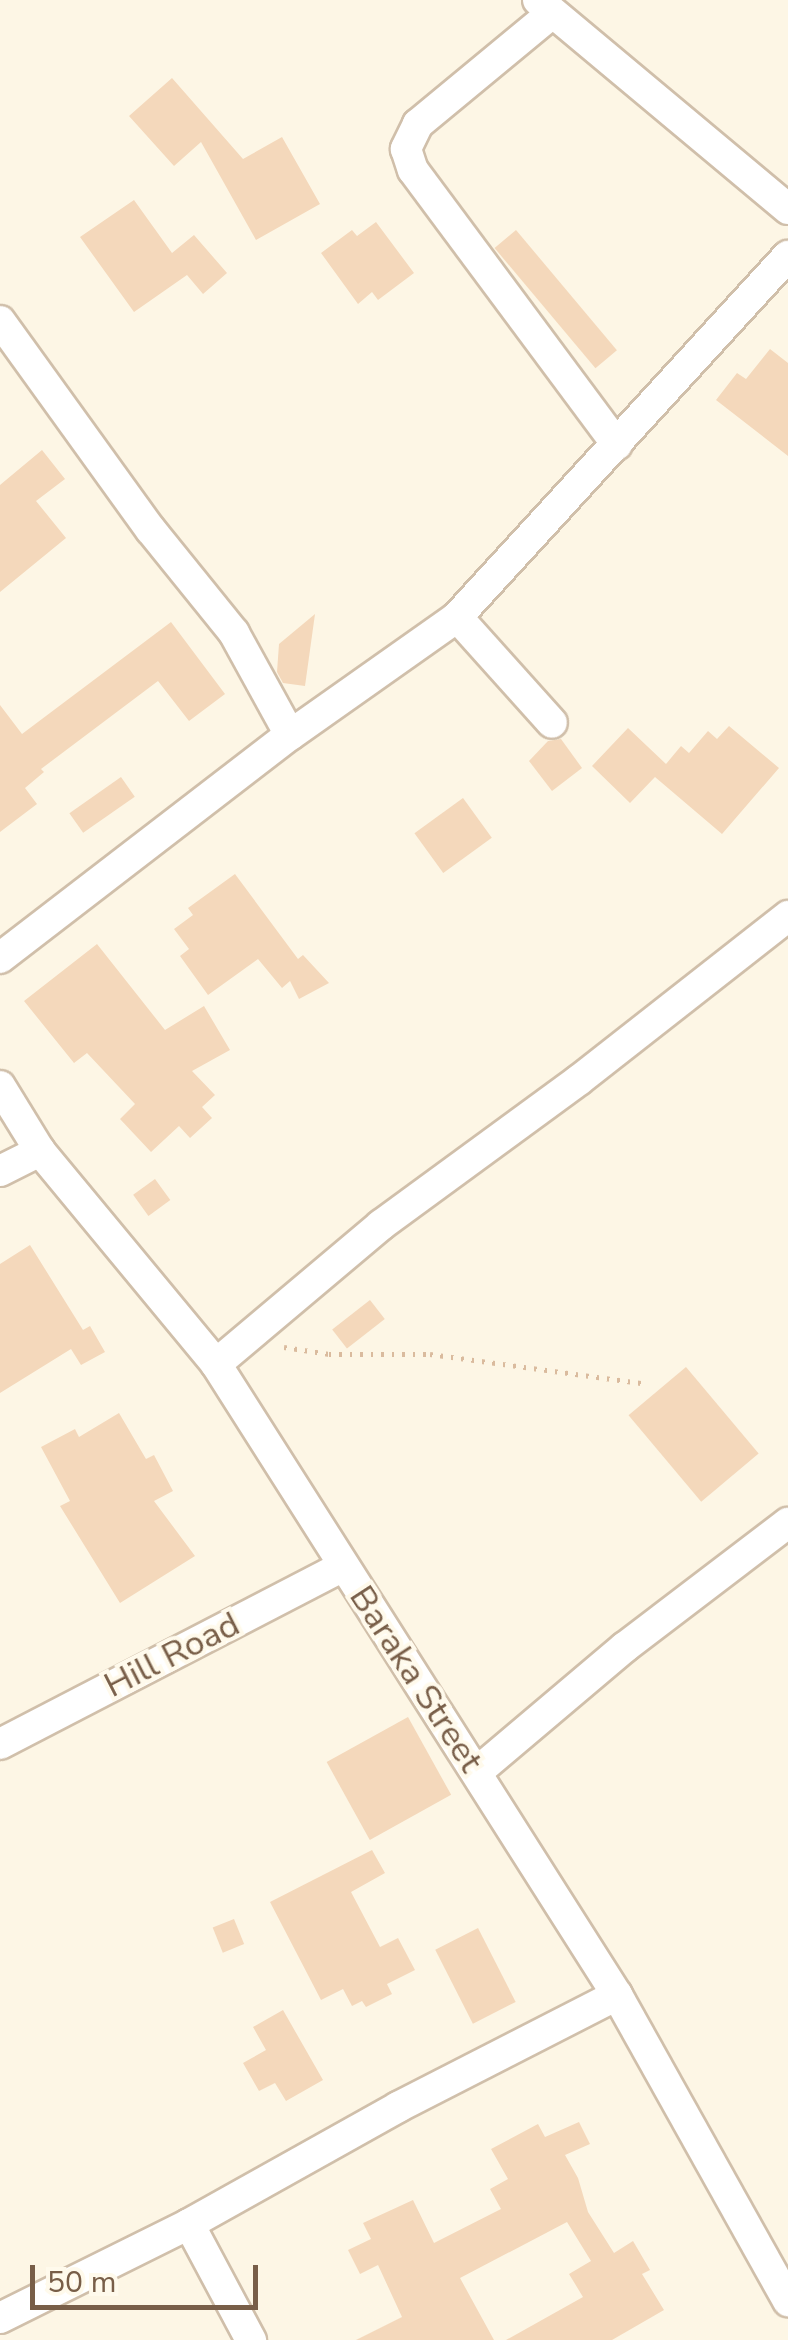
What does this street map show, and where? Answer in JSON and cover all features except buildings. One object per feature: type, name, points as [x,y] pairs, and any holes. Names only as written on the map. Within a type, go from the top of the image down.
[{"type":"street","points":[[617,445],[414,170],[406,149],[418,124],[545,7],[788,209]]},
{"type":"street","points":[[0,958],[290,735],[457,617],[788,256]]},
{"type":"street","points":[[0,321],[151,530],[234,633],[290,735]]},
{"type":"street","points":[[457,617],[552,722]]},
{"type":"street","points":[[216,1364],[380,1225],[579,1080],[788,916]]},
{"type":"street","name":"Baraka Street","points":[[0,1086],[40,1150],[216,1364],[617,1995],[788,2301]]},
{"type":"street","points":[[0,1172],[40,1150]]},
{"type":"street","points":[[477,1772],[625,1647],[788,1524]]},
{"type":"street","name":"Hill Road","points":[[0,1744],[343,1566]]},
{"type":"street","points":[[0,2318],[189,2224],[398,2107],[617,1995]]},
{"type":"street","points":[[189,2224],[251,2340]]},
{"type":"path","points":[[246,1341],[329,1354],[430,1354],[641,1383]]}]
